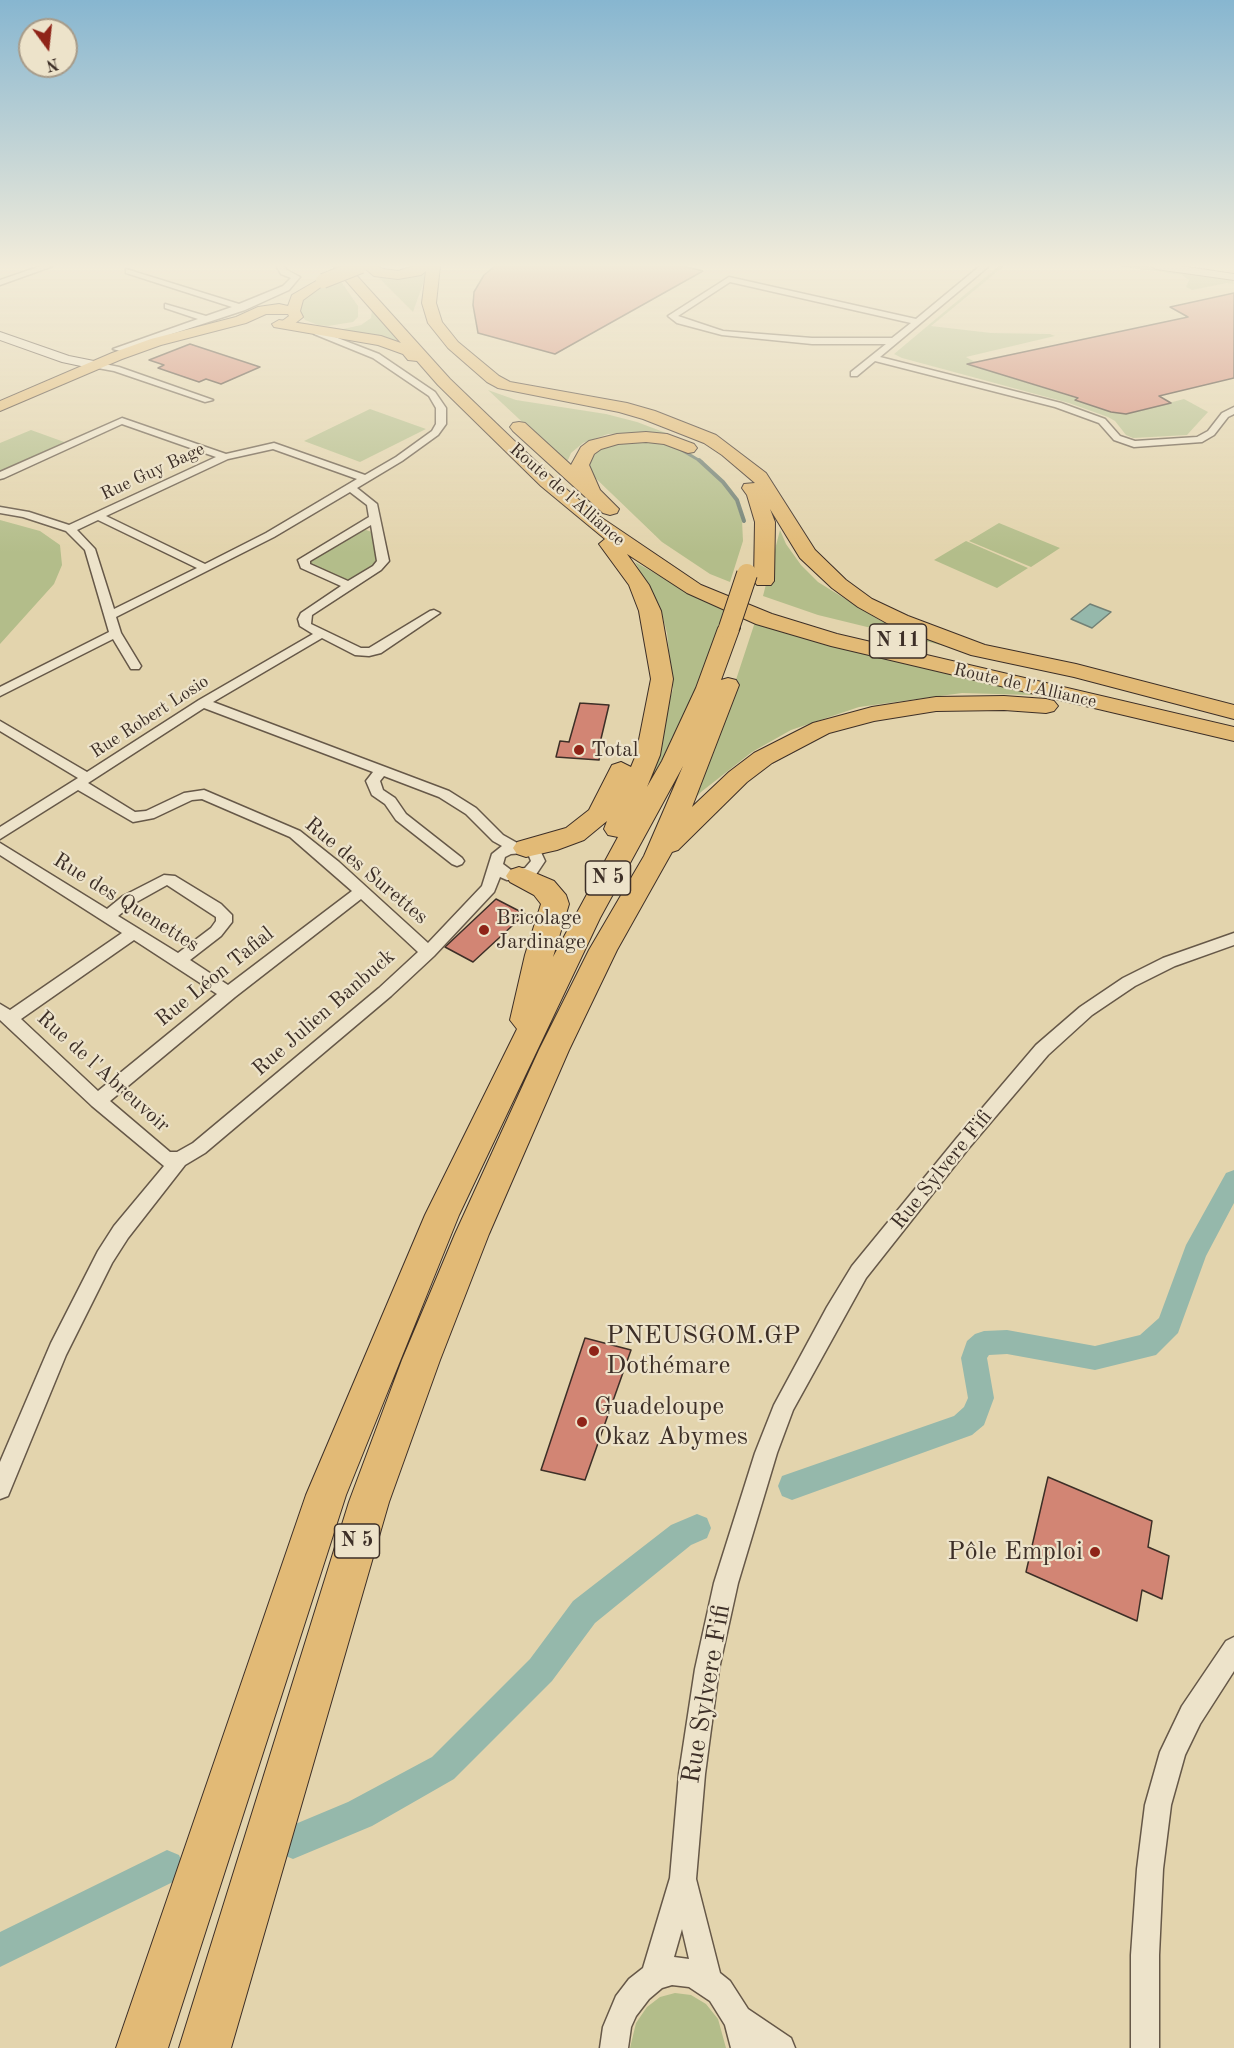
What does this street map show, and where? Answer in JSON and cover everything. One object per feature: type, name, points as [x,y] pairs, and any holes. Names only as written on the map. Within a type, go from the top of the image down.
[{"type":"highway","points":[[420,362],[444,382]]},
{"type":"highway","name":"Route de l'Alliance","points":[[426,362],[547,482],[589,518],[659,568],[694,589],[764,619],[831,639],[1234,734]]},
{"type":"highway","points":[[452,362],[484,393]]},
{"type":"highway","points":[[453,362],[486,384],[509,395],[597,410],[643,421],[711,450],[738,470],[756,495],[765,522],[756,577]]},
{"type":"highway","points":[[472,362],[504,385],[528,392],[621,407],[690,430],[719,445],[760,477],[807,554],[822,569],[851,594],[900,621],[979,650],[1076,671],[1234,712]]},
{"type":"highway","name":"Route de l'Alliance","points":[[508,416],[592,494],[679,562],[712,580],[772,605],[910,644],[1234,719]]},
{"type":"highway","points":[[592,494],[580,465],[583,457],[596,446],[625,438],[646,437],[683,445],[708,458],[733,479],[752,518],[756,577]]},
{"type":"highway","points":[[520,848],[575,834],[599,815],[632,750],[644,704],[645,660],[637,614],[609,563],[566,512],[547,482]]},
{"type":"highway","points":[[756,577],[775,538],[772,496]]},
{"type":"highway","points":[[484,1127],[522,1035],[605,860],[648,755],[662,679],[655,630],[646,603],[623,560],[589,518]]},
{"type":"highway","name":"N 5","points":[[205,2048],[369,1502],[421,1360],[472,1234],[554,1050],[603,950],[657,856],[712,729],[737,631],[756,577]]},
{"type":"highway","name":"N 5","points":[[142,2048],[326,1495],[442,1215],[586,918],[674,761],[707,688],[737,631]]},
{"type":"highway","points":[[657,856],[738,777],[764,758],[821,728],[872,714],[936,704],[1004,703],[1105,714],[1234,742]]},
{"type":"highway","points":[[507,868],[544,888],[552,895],[555,904],[539,955],[522,1035]]},
{"type":"main road","points":[[78,362],[95,365]]},
{"type":"main road","points":[[0,406],[104,362]]},
{"type":"street","points":[[110,615],[205,568],[350,489],[420,446],[435,434],[441,424],[441,408],[432,394],[386,362]]},
{"type":"street","points":[[854,374],[869,362]]},
{"type":"street","points":[[887,362],[1058,405],[1101,421],[1117,438],[1134,444],[1199,440],[1211,433],[1233,410]]},
{"type":"street","points":[[95,365],[116,369],[208,400]]},
{"type":"street","name":"Rue Guy Bage","points":[[0,477],[122,421],[225,457]]},
{"type":"street","points":[[225,457],[274,446],[366,479]]},
{"type":"street","name":"Rue Guy Bage","points":[[70,529],[225,457]]},
{"type":"street","points":[[350,489],[372,504],[383,561],[377,568],[305,616],[306,626],[359,652],[369,652],[377,650],[434,613]]},
{"type":"street","points":[[0,510],[25,514],[70,529],[90,549],[115,633],[135,666]]},
{"type":"street","points":[[98,516],[205,568]]},
{"type":"street","points":[[348,586],[305,566],[304,560],[376,519]]},
{"type":"street","points":[[0,692],[115,633]]},
{"type":"street","name":"Rue Robert Losio","points":[[0,834],[203,702],[321,634]]},
{"type":"street","points":[[203,702],[444,794],[471,811],[498,838],[535,853],[538,861],[535,869],[507,868],[498,838]]},
{"type":"street","name":"Rue des Surettes","points":[[0,725],[133,817],[149,815],[189,796],[204,794],[295,834],[362,891],[428,952]]},
{"type":"street","points":[[382,770],[373,781],[377,792],[390,801],[401,817],[457,861]]},
{"type":"street","name":"Rue Julien Banbuck","points":[[0,1488],[58,1350],[105,1257],[121,1232],[178,1160],[199,1148],[385,992],[428,952],[489,888],[507,868],[520,848]]},
{"type":"street","name":"Rue des Quenettes","points":[[0,849],[229,993]]},
{"type":"street","points":[[108,916],[128,900],[164,880],[171,880],[216,908],[224,915],[224,922],[216,932],[178,961]]},
{"type":"street","name":"Rue Léon Tafial","points":[[98,1101],[229,993],[362,891]]},
{"type":"street","points":[[5,1015],[133,933]]},
{"type":"street","name":"Rue Sylvere Fifi","points":[[654,1977],[683,1878],[692,1774],[707,1669],[726,1583],[749,1504],[785,1405],[834,1314],[859,1272],[962,1144],[1042,1050],[1086,1011],[1129,982],[1169,962],[1234,939]]},
{"type":"street","name":"Rue de l'Abreuvoir","points":[[5,1015],[98,1101],[166,1159],[178,1160]]},
{"type":"street","points":[[1145,2048],[1145,1955],[1150,1869],[1158,1805],[1173,1752],[1191,1715],[1234,1649]]},
{"type":"street","name":"Rue Sylvere Fifi","points":[[683,1878],[708,1981]]},
{"type":"street","points":[[614,2048],[617,2027],[626,2006],[639,1989],[654,1977],[672,1971],[690,1973],[708,1981],[720,1991],[738,2019],[745,2048]]},
{"type":"street","points":[[738,2019],[781,2048]]},
{"type":"green space","points":[[915,362],[974,362],[993,372],[1126,414],[1184,399],[1208,412],[1187,435],[1133,438],[1126,435],[1115,421],[1108,417],[1069,403]]},
{"type":"green space","points":[[488,390],[516,400],[606,414],[637,422],[682,439],[648,432],[608,434],[583,443],[571,453],[568,460],[563,460]]},
{"type":"green space","points":[[370,409],[426,429],[360,462],[304,441]]},
{"type":"green space","points":[[31,430],[67,443],[0,474],[0,443]]},
{"type":"green space","points":[[625,440],[671,444],[692,454],[732,490],[742,520],[743,541],[730,582],[710,574],[662,542],[586,469],[589,453]]},
{"type":"green space","points":[[0,520],[40,531],[60,545],[62,565],[54,584],[0,644]]},
{"type":"green space","points":[[999,523],[1060,548],[1031,567],[969,541]]},
{"type":"green space","points":[[366,530],[372,532],[380,557],[379,562],[353,579],[344,580],[310,564],[308,560],[356,532]]},
{"type":"green space","points":[[780,530],[786,544],[801,565],[818,582],[881,621],[945,643],[945,646],[818,615],[763,596]]},
{"type":"green space","points":[[966,541],[1028,568],[997,588],[934,560]]},
{"type":"green space","points":[[635,562],[699,598],[725,606],[705,668],[670,746],[622,828],[657,742],[673,689],[667,633],[660,607]]},
{"type":"green space","points":[[755,622],[877,657],[1032,691],[1031,695],[962,693],[859,707],[791,730],[752,752],[701,792],[687,807],[729,701]]},
{"type":"green space","points":[[675,1993],[691,1995],[706,2004],[718,2019],[726,2048],[630,2048],[636,2023],[647,2007],[660,1997]]},
{"type":"shaded area","points":[[1090,604],[1111,612],[1092,628],[1071,619]]},
{"type":"building","points":[[154,362],[243,362],[260,367],[221,384],[206,379],[199,382],[158,368],[164,365]]},
{"type":"building","points":[[978,362],[1234,362],[1234,378],[1159,396],[1171,403],[1126,414],[1111,412],[1075,400],[1078,398],[967,364]]},
{"type":"building","points":[[580,703],[609,705],[600,743],[602,744],[599,760],[556,757],[560,741],[569,742]]},
{"type":"building","name":"Bricolage Jardinage","points":[[496,899],[525,914],[473,962],[445,947]]},
{"type":"building","name":"Guadeloupe Okaz Abymes","points":[[585,1338],[631,1350],[585,1480],[541,1470]]},
{"type":"building","name":"Pôle Emploi","points":[[1048,1477],[1152,1521],[1148,1547],[1169,1556],[1162,1599],[1142,1590],[1137,1621],[1026,1572]]},
{"type":"waterway","points":[[678,448],[700,461]]},
{"type":"waterway","points":[[700,461],[723,482],[737,500],[744,521]]},
{"type":"waterway","points":[[792,1486],[962,1426],[974,1416],[981,1398],[974,1358],[976,1350],[984,1343],[1007,1342],[1095,1358],[1147,1346],[1169,1325],[1195,1253],[1234,1180]]},
{"type":"waterway","points":[[293,1842],[360,1814],[443,1768],[541,1670],[584,1612],[681,1535],[697,1528]]},
{"type":"waterway","points":[[0,1950],[167,1867]]},
{"type":"place","name":"Total","points":[[579,750]]},
{"type":"place","name":"Bricolage Jardinage","points":[[484,930]]},
{"type":"place","name":"PNEUSGOM.GP Dothémare","points":[[594,1351]]},
{"type":"place","name":"Guadeloupe Okaz Abymes","points":[[582,1422]]},
{"type":"place","name":"Pôle Emploi","points":[[1095,1552]]}]
